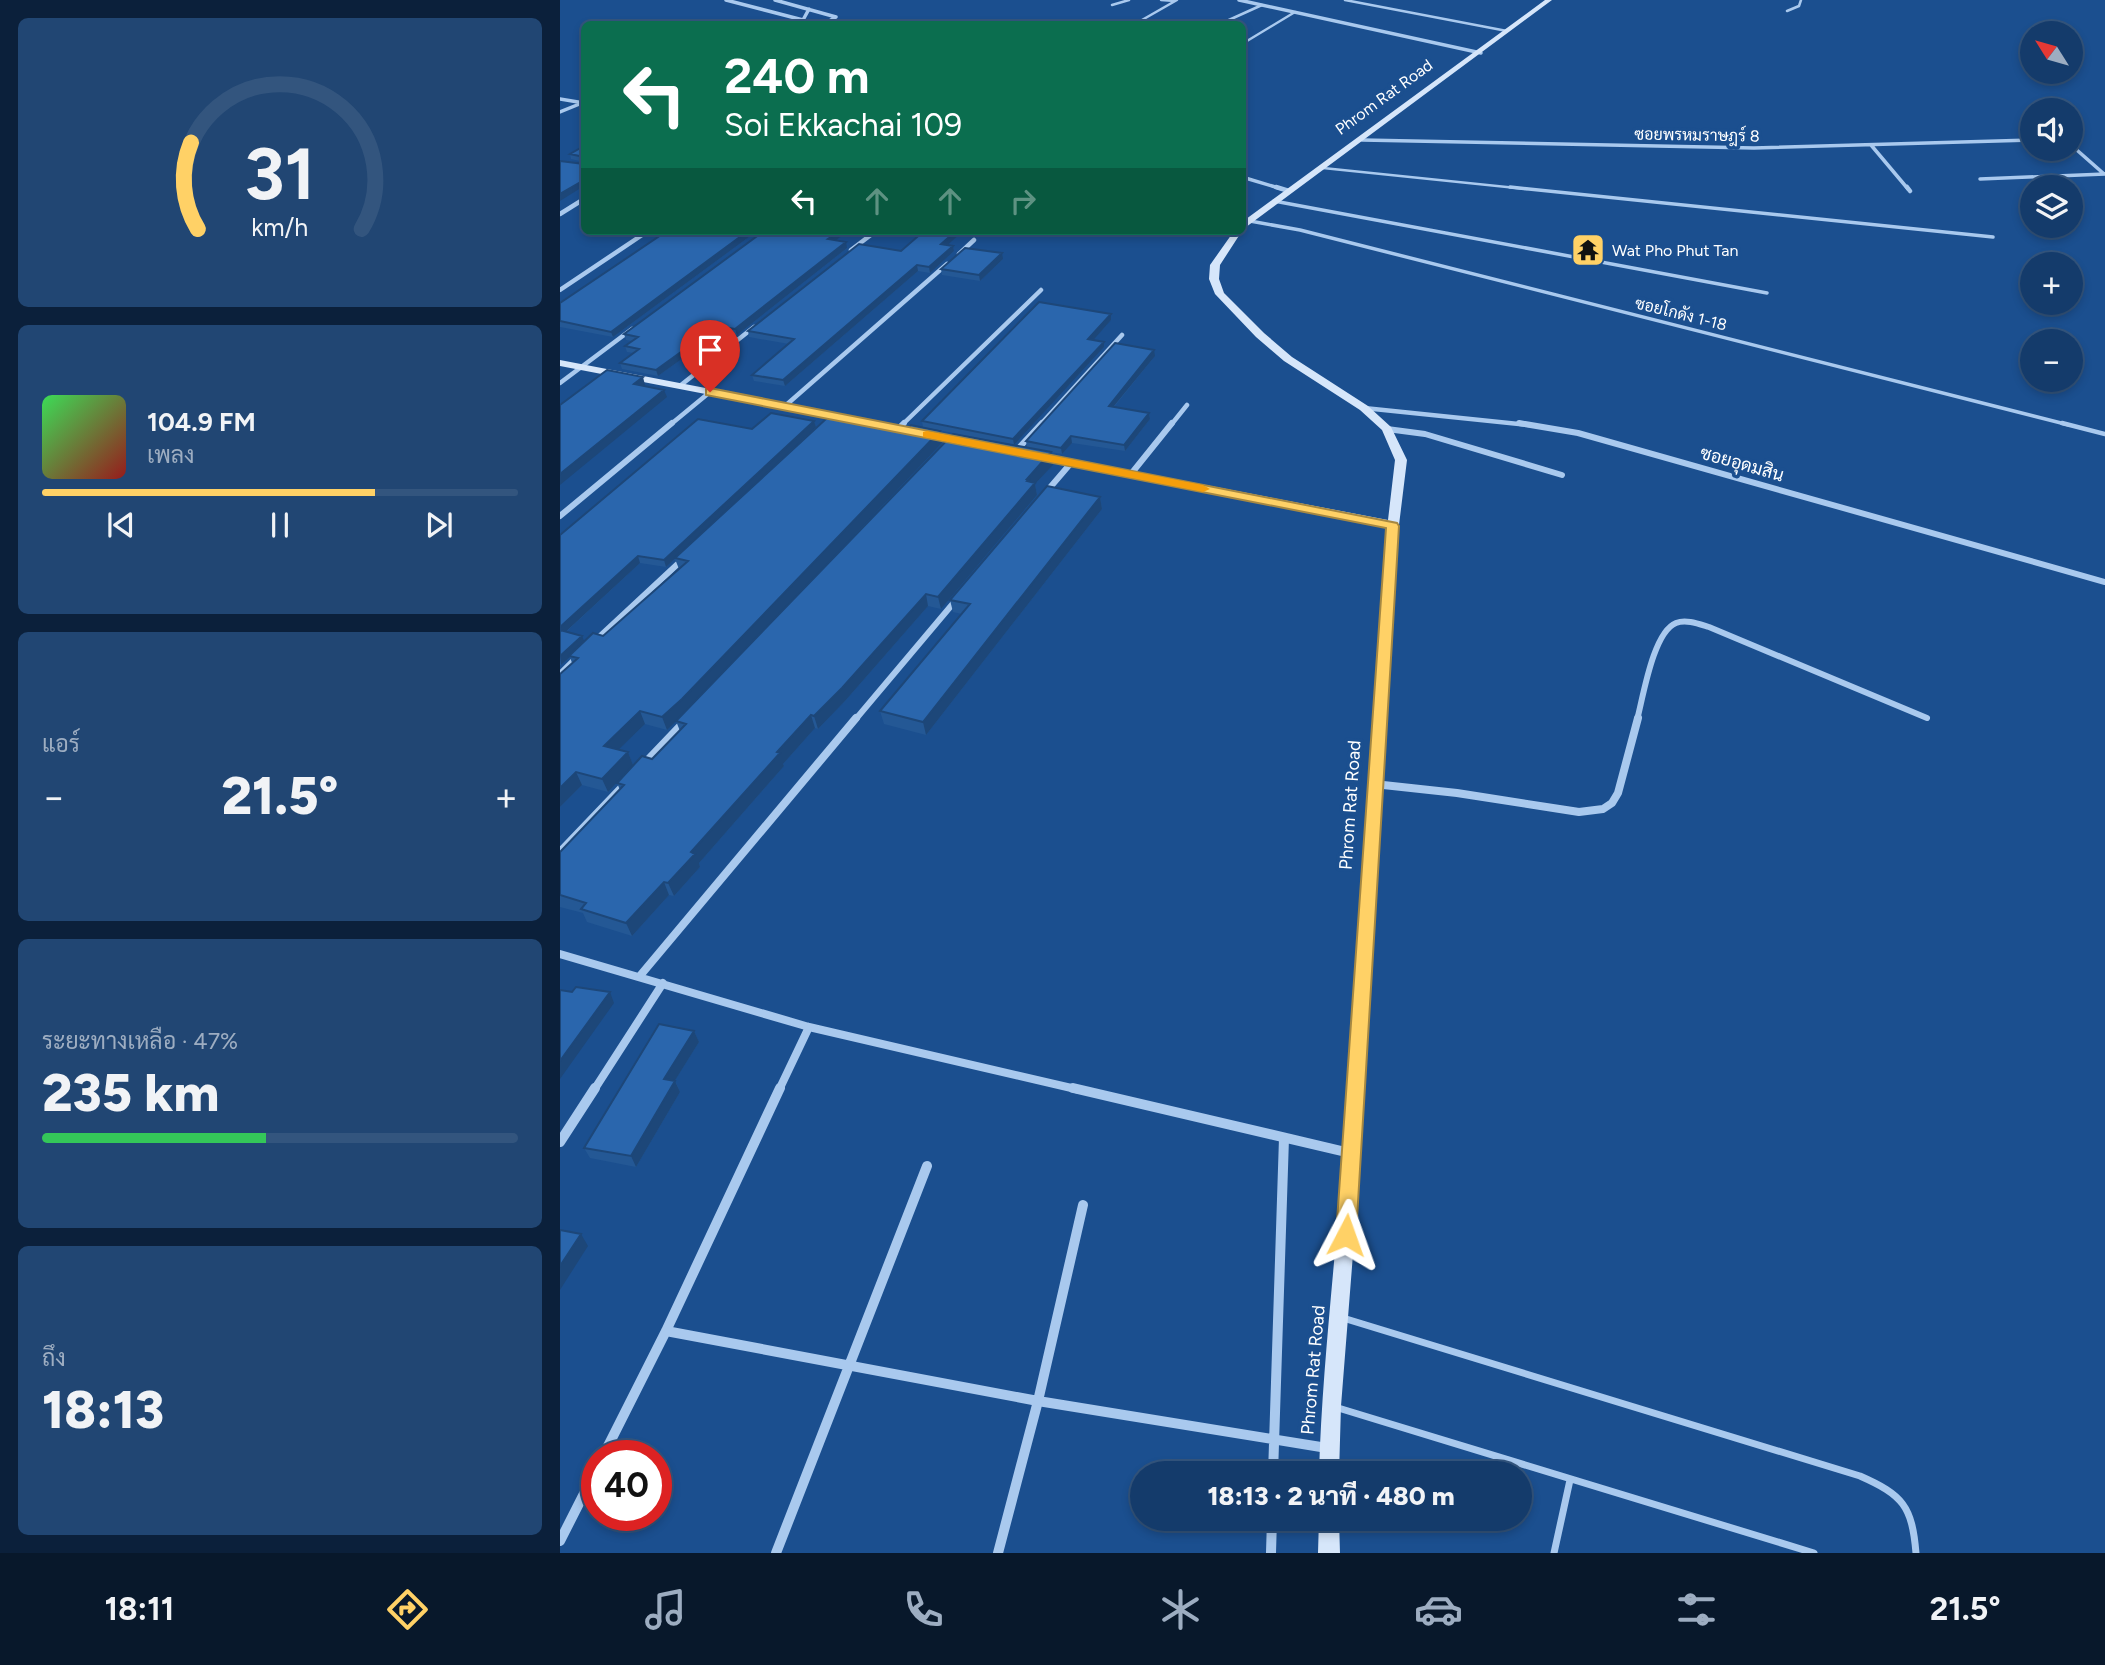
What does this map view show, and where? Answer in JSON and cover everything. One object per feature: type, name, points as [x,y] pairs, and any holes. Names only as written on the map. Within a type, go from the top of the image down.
[{"type":"street","points":[[726,0],[806,21]]},
{"type":"street","points":[[775,0],[836,18],[830,21]]},
{"type":"street","points":[[1239,0],[1481,53]]},
{"type":"street","name":"Phrom Rat Road","points":[[1246,224],[1274,201],[1481,53],[1549,0]]},
{"type":"street","points":[[803,20],[809,9]]},
{"type":"street","points":[[560,99],[581,103]]},
{"type":"street","points":[[560,112],[581,104]]},
{"type":"street","name":"ซอยพรหมราษฎร์ 8","points":[[1362,140],[1707,148],[2020,140]]},
{"type":"street","points":[[1871,145],[1910,191]]},
{"type":"street","points":[[2083,155],[2105,174]]},
{"type":"street","points":[[1980,179],[2105,174]]},
{"type":"street","points":[[1246,178],[1289,191]]},
{"type":"street","points":[[560,214],[581,201]]},
{"type":"street","points":[[560,290],[642,235]]},
{"type":"street","points":[[843,257],[871,235]]},
{"type":"street","name":"Phrom Rat Road","points":[[1237,235],[1215,265],[1214,279],[1220,294],[1288,359],[1364,408],[1387,429],[1401,460],[1393,526],[1374,784],[1352,1153],[1331,1406],[1329,1461]]},
{"type":"street","points":[[785,406],[974,240]]},
{"type":"street","points":[[899,428],[1041,290]]},
{"type":"street","points":[[681,385],[757,325]]},
{"type":"street","points":[[560,383],[635,327]]},
{"type":"street","points":[[1015,452],[1122,335]]},
{"type":"street","points":[[560,363],[874,424]]},
{"type":"street","points":[[560,516],[710,392]]},
{"type":"street","points":[[1131,474],[1187,405]]},
{"type":"street","name":"ซอยอุดมสิน","points":[[1364,408],[1501,420],[1578,433],[2105,582]]},
{"type":"street","points":[[827,426],[837,416]]},
{"type":"street","points":[[887,426],[913,431]]},
{"type":"street","points":[[1387,429],[1425,434],[1562,475]]},
{"type":"street","points":[[1003,449],[1393,526]]},
{"type":"street","points":[[1044,495],[1071,463]]},
{"type":"street","points":[[591,645],[693,550]]},
{"type":"street","points":[[639,977],[963,591]]},
{"type":"street","points":[[1374,784],[1458,793],[1579,812],[1603,809],[1612,803],[1618,793],[1656,650],[1665,628],[1673,622],[1681,621],[1709,627],[1927,718]]},
{"type":"street","points":[[560,674],[580,655]]},
{"type":"street","points":[[637,771],[694,711]]},
{"type":"street","points":[[560,852],[627,781]]},
{"type":"street","points":[[560,954],[809,1027],[1352,1153]]},
{"type":"street","points":[[560,1142],[663,984]]},
{"type":"street","points":[[611,1440],[666,1331],[809,1027]]},
{"type":"street","points":[[1272,1461],[1284,1138]]},
{"type":"street","points":[[776,1553],[927,1166]]},
{"type":"street","points":[[998,1553],[1038,1401],[1083,1205]]},
{"type":"street","points":[[666,1331],[1038,1401],[1329,1448]]},
{"type":"street","points":[[560,1541],[581,1500]]},
{"type":"street","points":[[1271,1553],[1272,1531]]},
{"type":"street","points":[[1329,1531],[1329,1553]]},
{"type":"lane","points":[[1112,5],[1129,0]]},
{"type":"lane","points":[[1161,0],[1177,1]]},
{"type":"lane","points":[[1345,0],[1508,32]]},
{"type":"lane","points":[[1787,11],[1799,6],[1801,0]]},
{"type":"lane","points":[[1140,21],[1177,1]]},
{"type":"lane","points":[[1227,21],[1262,5]]},
{"type":"lane","points":[[1246,42],[1295,12]]},
{"type":"lane","points":[[1323,168],[1993,237]]},
{"type":"lane","points":[[1274,201],[1767,293]]},
{"type":"lane","name":"ซอยโกดัง 1-18","points":[[1246,226],[1300,230],[2105,434]]},
{"type":"lane","points":[[1340,1317],[1860,1476],[1884,1487],[1907,1503],[1914,1524],[1916,1553]]},
{"type":"lane","points":[[1331,1406],[1814,1553]]},
{"type":"lane","points":[[1555,1553],[1570,1479]]},
{"type":"building","points":[[581,148],[581,156],[570,154]]},
{"type":"building","points":[[560,161],[581,164],[581,182],[560,194]]},
{"type":"building","points":[[661,235],[743,235],[611,332],[560,321],[560,303]]},
{"type":"building","points":[[759,235],[834,235],[828,239],[846,242],[735,329],[717,326],[656,370],[620,363],[639,349],[625,346],[638,337],[624,334]]},
{"type":"building","points":[[919,235],[951,235],[941,244],[953,246],[929,267],[917,265],[783,380],[752,375],[794,339],[748,331],[859,244],[901,251]]},
{"type":"building","points":[[965,248],[1002,253],[979,275],[941,269]]},
{"type":"building","points":[[1039,302],[1111,314],[1088,339],[1104,342],[1013,439],[922,421]]},
{"type":"building","points":[[1115,343],[1154,350],[1109,406],[1149,413],[1124,445],[1071,436],[1061,448],[1026,441]]},
{"type":"building","points":[[607,370],[643,377],[634,384],[664,390],[560,474],[560,405]]},
{"type":"building","points":[[771,413],[814,421],[664,560],[638,556],[560,627],[560,535],[698,419],[752,429]]},
{"type":"building","points":[[846,417],[907,430],[911,425],[940,431],[682,699],[662,717],[640,711],[604,746],[628,752],[602,779],[576,772],[560,788],[560,674],[578,658],[569,656],[593,633],[603,636],[688,561],[675,558],[827,418],[842,421]]},
{"type":"building","points":[[953,434],[1051,452],[1027,479],[1035,483],[938,597],[926,594],[842,688],[814,716],[811,715],[777,752],[780,753],[691,852],[695,854],[668,883],[664,882],[626,923],[581,909],[586,903],[560,895],[560,852],[624,785],[617,783],[642,756],[652,759],[686,724],[676,721]]},
{"type":"building","points":[[1047,486],[1100,497],[923,722],[880,711],[970,604],[950,600]]},
{"type":"building","points":[[560,630],[582,636],[560,656]]},
{"type":"building","points":[[576,987],[610,992],[560,1061],[560,990],[572,992]]},
{"type":"building","points":[[659,1024],[694,1031],[664,1079],[675,1081],[631,1156],[584,1148]]},
{"type":"building","points":[[560,1230],[581,1234],[560,1266]]},
{"type":"slow traffic","points":[[927,434],[1203,489]]},
{"type":"place","name":"Wat Pho Phut Tan","points":[[1588,250]]},
{"type":"route","points":[[710,392],[1393,526],[1346,1235]]}]
